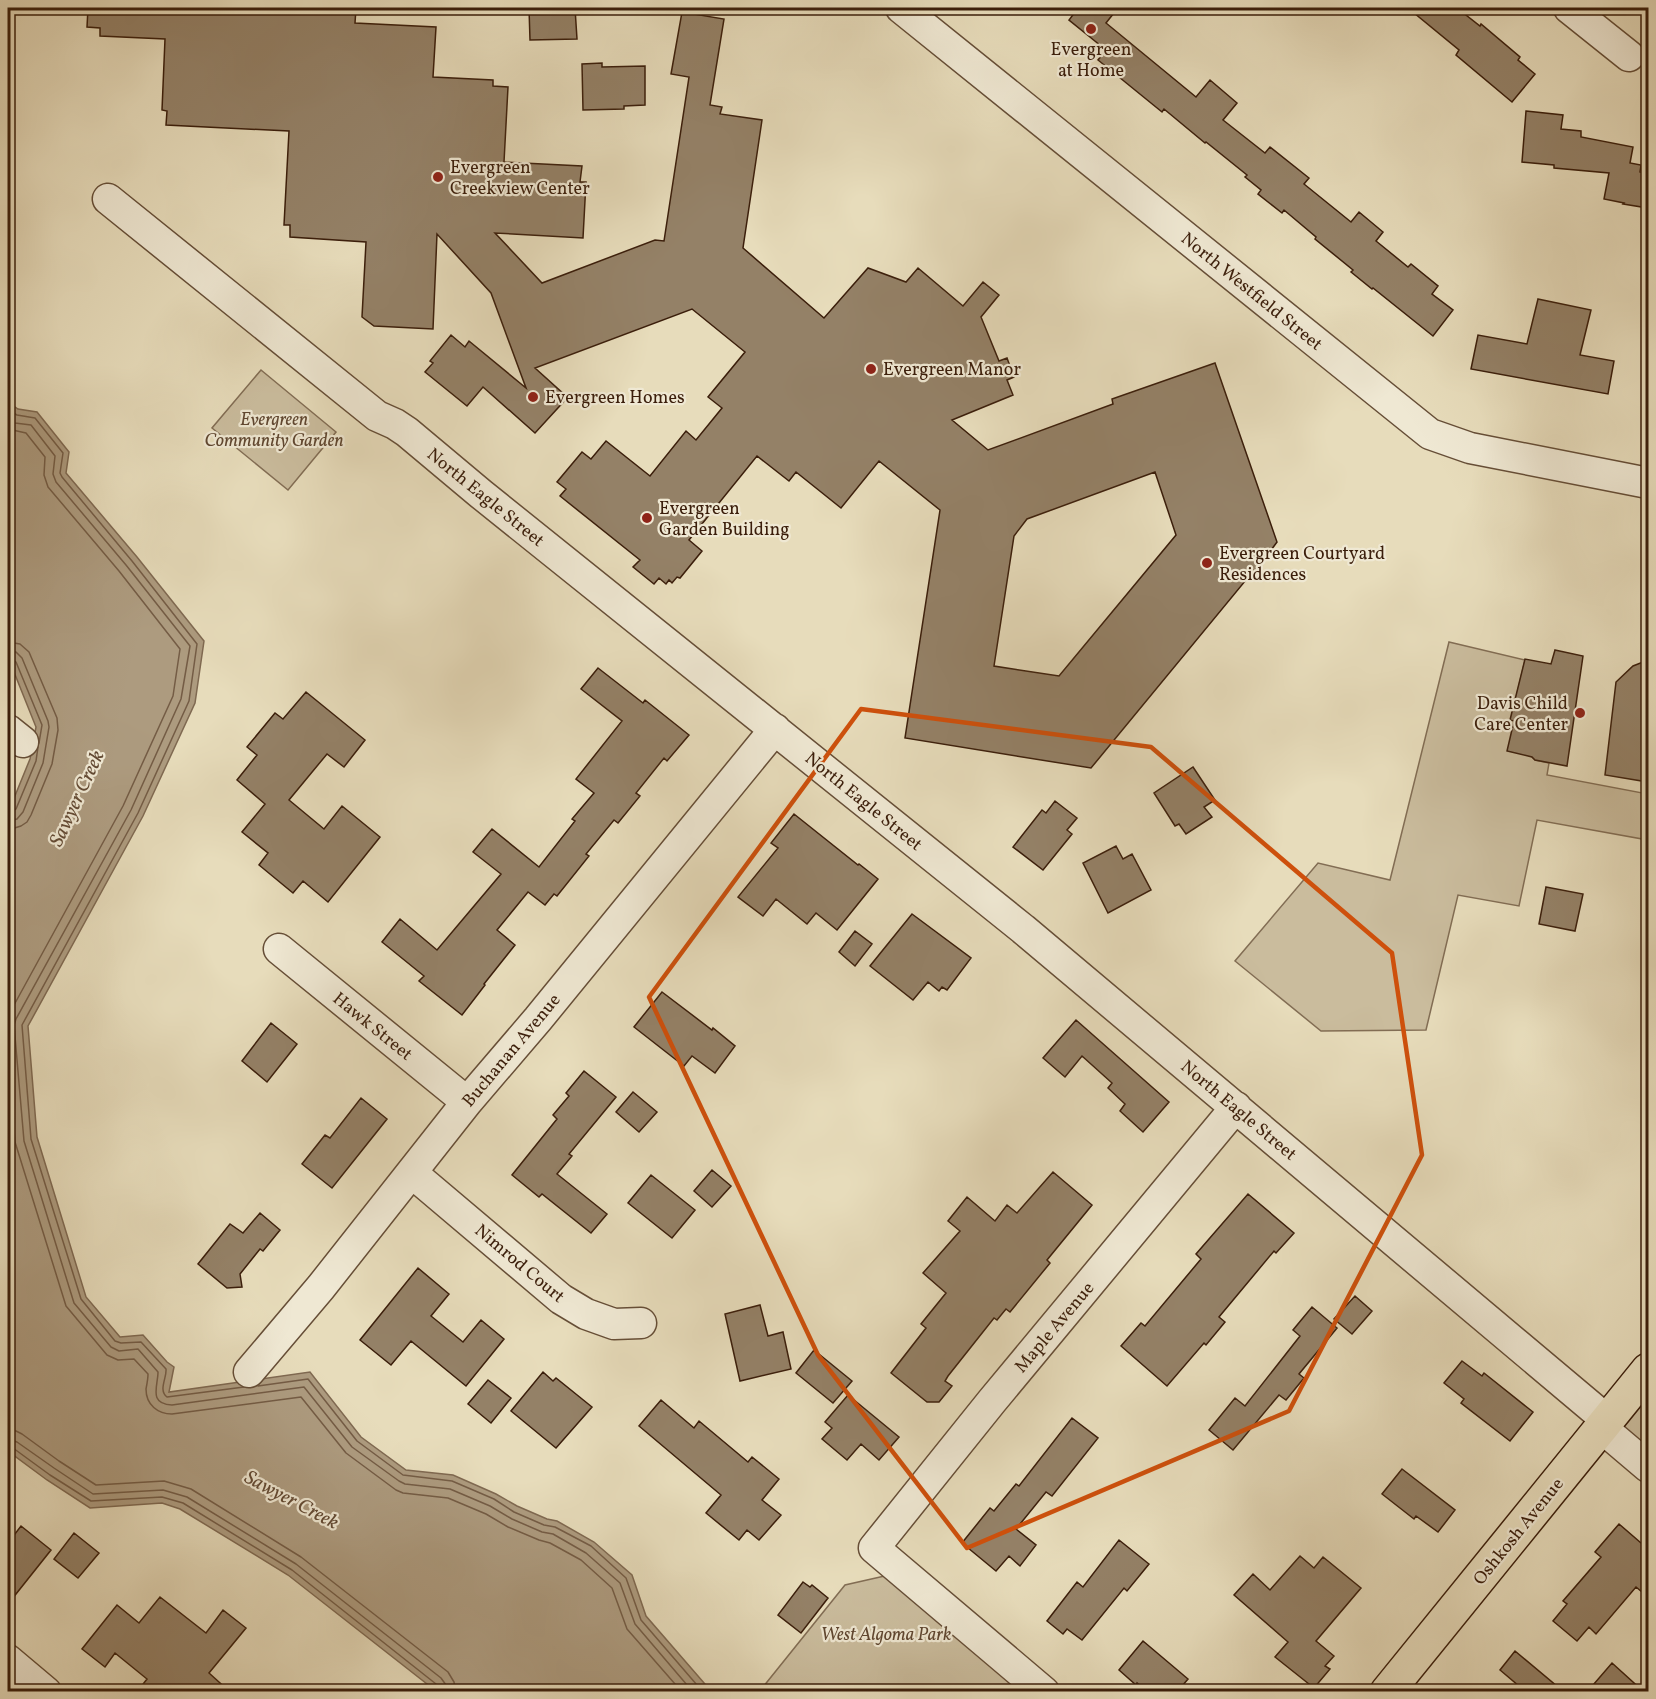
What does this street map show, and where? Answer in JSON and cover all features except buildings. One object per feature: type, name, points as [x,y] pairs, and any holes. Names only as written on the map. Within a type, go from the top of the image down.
[{"type":"main road","name":"Oshkosh Avenue","points":[[1387,1692],[1648,1370]]},
{"type":"street","name":"North Westfield Street","points":[[901,8],[1430,434],[1470,448],[1648,483]]},
{"type":"street","points":[[1569,8],[1629,56]]},
{"type":"street","name":"North Eagle Street","points":[[108,199],[377,416],[407,432],[1023,929],[1415,1260],[1605,1424],[1648,1467]]},
{"type":"street","name":"Buchanan Avenue","points":[[249,1372],[321,1287],[467,1102],[538,1019],[775,729]]},
{"type":"street","name":"Hawk Street","points":[[279,949],[467,1102]]},
{"type":"street","name":"Maple Avenue","points":[[1044,1692],[874,1548],[992,1401],[1236,1107]]},
{"type":"street","name":"Nimrod Court","points":[[412,1173],[561,1299],[586,1314],[614,1324],[641,1323]]},
{"type":"street","points":[[9,1666],[46,1692]]},
{"type":"highlighted area","points":[[861,709],[1151,747],[1392,953],[1422,1155],[1289,1411],[967,1548],[818,1355],[649,997]]},
{"type":"green space","name":"Evergreen Community Garden","points":[[261,370],[336,432],[288,490],[212,428]]},
{"type":"green space","points":[[1449,642],[1525,660],[1511,719],[1532,757],[1535,760],[1549,763],[1547,775],[1648,794],[1648,840],[1537,820],[1519,906],[1458,895],[1426,1030],[1321,1031],[1235,961],[1318,863],[1390,880]]},
{"type":"green space","points":[[1648,1370],[1648,1467],[1608,1421]]},
{"type":"green space","name":"West Algoma Park","points":[[902,1572],[1044,1692],[759,1692],[845,1585]]},
{"type":"water","name":"Sawyer Creek","points":[[8,402],[18,409],[37,412],[69,452],[66,473],[204,641],[195,703],[143,816],[28,1026],[37,1137],[86,1297],[120,1337],[143,1335],[174,1367],[169,1392],[310,1372],[361,1437],[406,1470],[453,1475],[517,1506],[557,1521],[594,1542],[632,1575],[646,1616],[711,1691],[436,1691],[288,1575],[180,1509],[162,1503],[90,1508],[8,1451],[8,813],[30,759],[36,727],[8,657]]},
{"type":"place","name":"Evergreen at Home","points":[[1091,29]]},
{"type":"place","name":"Evergreen Creekview Center","points":[[438,177]]},
{"type":"place","name":"Evergreen Manor","points":[[871,369]]},
{"type":"place","name":"Evergreen Homes","points":[[533,397]]},
{"type":"place","name":"Evergreen Garden Building","points":[[647,518]]},
{"type":"place","name":"Evergreen Courtyard Residences","points":[[1207,563]]},
{"type":"place","name":"Davis Child Care Center","points":[[1580,713]]}]
